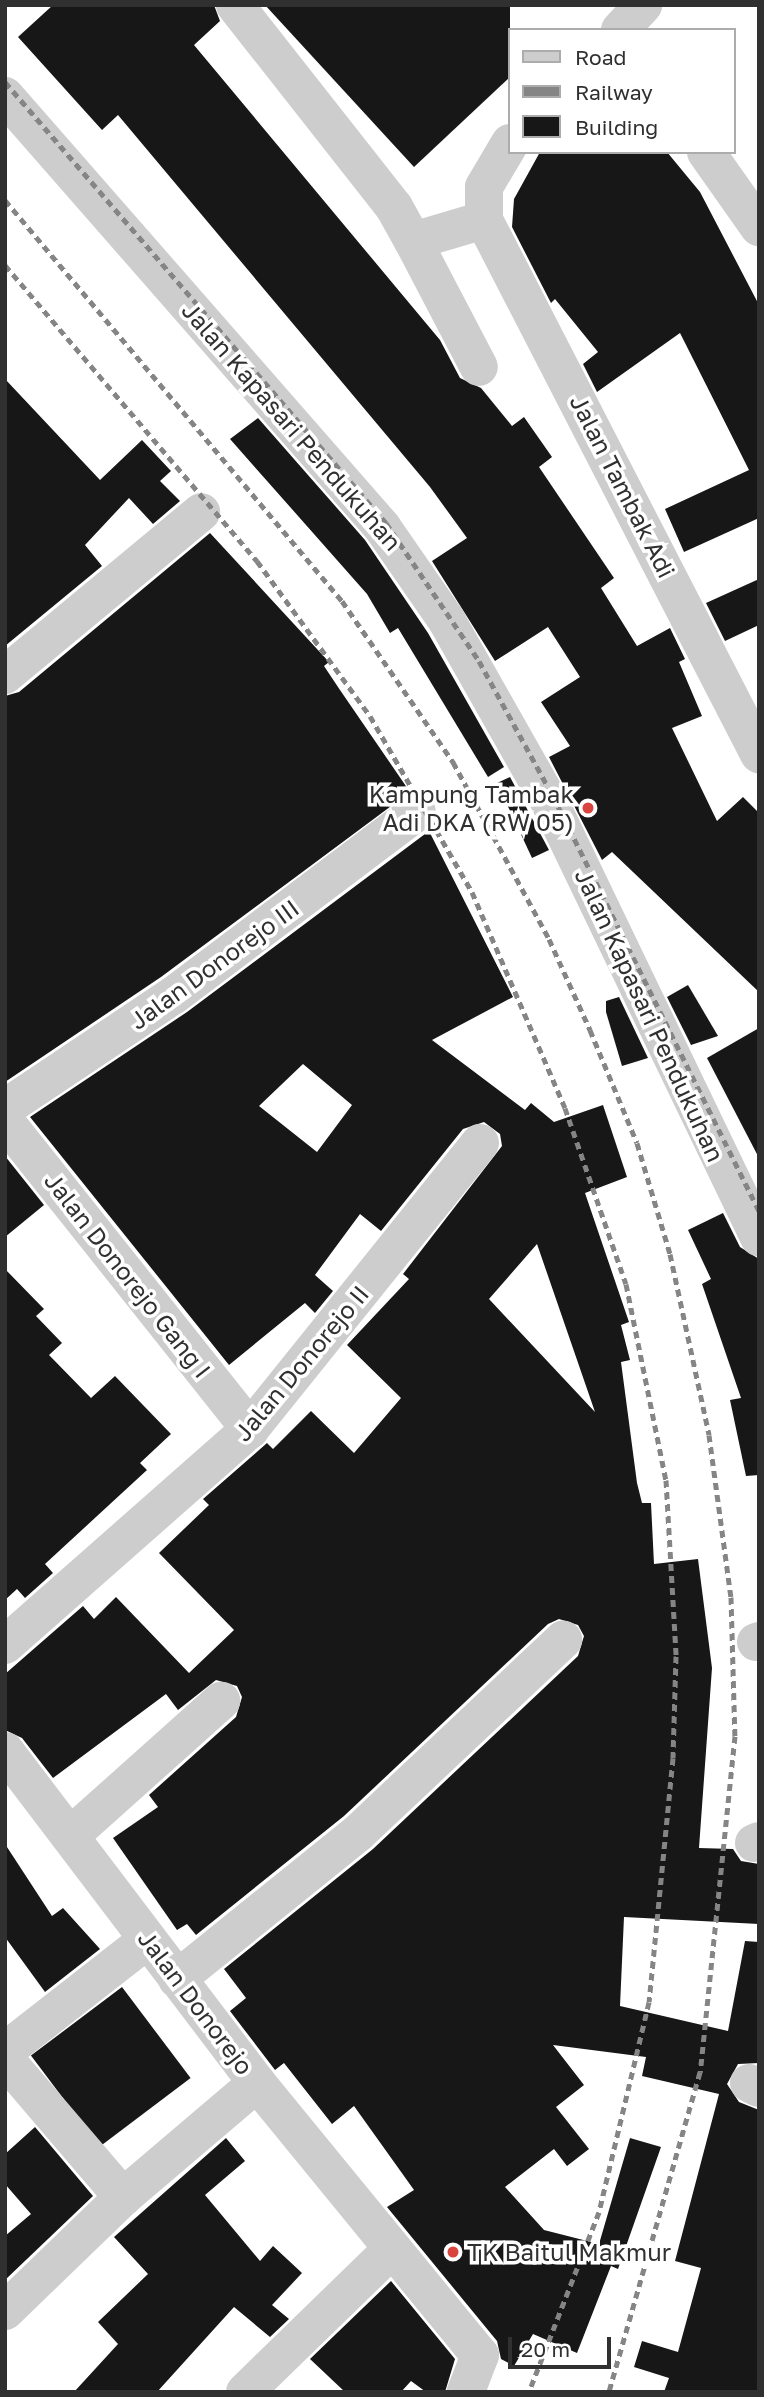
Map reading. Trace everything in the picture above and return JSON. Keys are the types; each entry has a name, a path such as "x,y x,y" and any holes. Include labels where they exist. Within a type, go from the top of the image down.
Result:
{"street":[{"path":"236,5 394,207 479,367"},
{"path":"622,28 643,5"},
{"name":"Jalan Kapasari Pendukuhan","path":"5,96 382,527 447,621 550,803 759,1237"},
{"path":"413,241 484,220 484,187 508,146"},
{"path":"707,154 759,227"},
{"name":"Jalan Tambak Adi","path":"484,220 759,754"},
{"path":"5,675 201,512"},
{"name":"Jalan Donorejo III","path":"5,1108 174,995 417,812"},
{"name":"Jalan Donorejo Gang I","path":"5,1121 250,1429"},
{"name":"Jalan Donorejo II","path":"5,1645 250,1429 480,1143"},
{"path":"177,1979 358,1833 563,1640"},
{"path":"70,1836 221,1701"},
{"name":"Jalan Donorejo","path":"5,1751 257,2083 480,2355 466,2392"},
{"path":"5,2051 147,1940"},
{"path":"5,2059 124,2197"},
{"path":"5,2311 124,2197 257,2083"},
{"path":"245,2392 392,2249"}],"building":[{"path":"53,5 214,5 220,21 194,45 440,340 460,378 481,388 512,426 524,417 552,457 539,467 614,578 601,588 637,646 670,628 685,659 679,662 702,716 672,728 717,821 743,797 759,813 759,992 612,852 602,860 549,757 570,746 541,702 580,677 548,627 495,661 432,561 467,538 430,487 118,115 102,130 18,37"},
{"path":"265,5 510,5 508,79 414,167"},
{"path":"539,154 669,154 700,192 759,305 759,518 684,552 665,509 749,470 680,333 597,392 583,364 598,352 555,299 551,303 512,227 514,199"},
{"path":"5,379 100,480 142,440 171,471 160,481 180,501 153,524 129,498 85,545 102,566 5,646"},
{"path":"258,418 365,540 428,633 504,767 488,777 398,628 390,633 367,594 230,439"},
{"path":"210,533 329,662 324,666 410,792 161,977 5,1082 5,696 19,692"},
{"path":"759,579 759,625 725,641 706,603"},
{"path":"510,777 549,850 532,858 497,783"},
{"path":"429,831 513,997 432,1040 525,1110 531,1103 554,1122 603,1105 627,1177 585,1193 629,1322 621,1325 630,1360 621,1362 637,1483 642,1503 651,1503 654,1564 698,1559 712,1668 699,1848 733,1849 741,1861 759,1864 759,1924 624,1917 620,2006 728,2031 745,1941 759,1942 759,2063 738,2064 727,2084 739,2102 759,2110 759,2392 664,2392 669,2378 634,2367 642,2341 678,2352 701,2268 675,2261 719,2094 642,2076 646,2057 553,2045 584,2085 556,2107 589,2149 567,2166 554,2149 505,2187 544,2230 599,2244 630,2138 661,2147 618,2269 611,2266 577,2353 533,2334 514,2366 501,2359 497,2341 387,2207 414,2190 354,2106 332,2124 284,2063 275,2070 230,2011 246,1998 224,1969 373,1849 578,1656 584,1636 578,1625 559,1619 548,1624 344,1816 196,1935 187,1924 177,1930 113,1838 158,1807 149,1795 236,1717 242,1697 237,1686 216,1680 178,1710 166,1694 53,1778 22,1738 5,1730 5,1674 83,1606 94,1619 116,1597 189,1673 234,1630 159,1553 209,1505 203,1499 267,1443 273,1449 311,1411 354,1453 401,1398 347,1345 409,1279 403,1274 502,1146 500,1134 484,1122 463,1129 381,1231 360,1214 315,1275 333,1291 315,1313 305,1303 229,1365 30,1117 187,1012","holes":["303,1064 352,1105 317,1152 259,1106","537,1244 595,1412 489,1299"]},
{"path":"688,985 718,1036 691,1045 667,997"},
{"path":"619,997 648,1058 622,1066 606,1012 606,1001"},
{"path":"759,1028 759,1158 707,1058"},
{"path":"5,1156 44,1205 5,1237"},
{"path":"723,1213 740,1247 759,1259 759,1475 746,1476 730,1400 741,1398 702,1284 711,1279 688,1230"},
{"path":"5,1269 44,1309 36,1316 62,1343 49,1355 91,1398 115,1376 171,1434 140,1463 147,1470 45,1564 53,1573 25,1598 17,1589 5,1600"},
{"path":"5,1844 52,1916 63,1908 100,1949 45,1992 5,1937"},
{"path":"122,1987 191,2078 100,2147 31,2056"},
{"path":"35,2127 93,2196 5,2280 5,2236 31,2214 5,2184 5,2154"},
{"path":"226,2138 245,2161 205,2195 260,2261 273,2246 302,2273 272,2305 289,2319 270,2337 234,2307 157,2392 74,2392 118,2344 98,2322 148,2274 114,2237"},
{"path":"391,2281 455,2359 445,2392 426,2392 411,2381 401,2392 345,2392 310,2359"}],"railway":[{"path":"5,82 386,523 479,661 553,796 759,1211"},
{"path":"5,200 342,601 453,762 549,939 590,1030 637,1143 670,1254 709,1435 731,1597 735,1736 700,2072 609,2392"},
{"path":"5,265 257,561 370,716 472,892 565,1108 626,1284 666,1480 676,1656 673,1758 649,2002 599,2212 529,2392"}],"place":[{"name":"Kampung Tambak Adi DKA (RW 05)","path":"588,808"},
{"name":"TK Baitul Makmur","path":"453,2252"}]}
